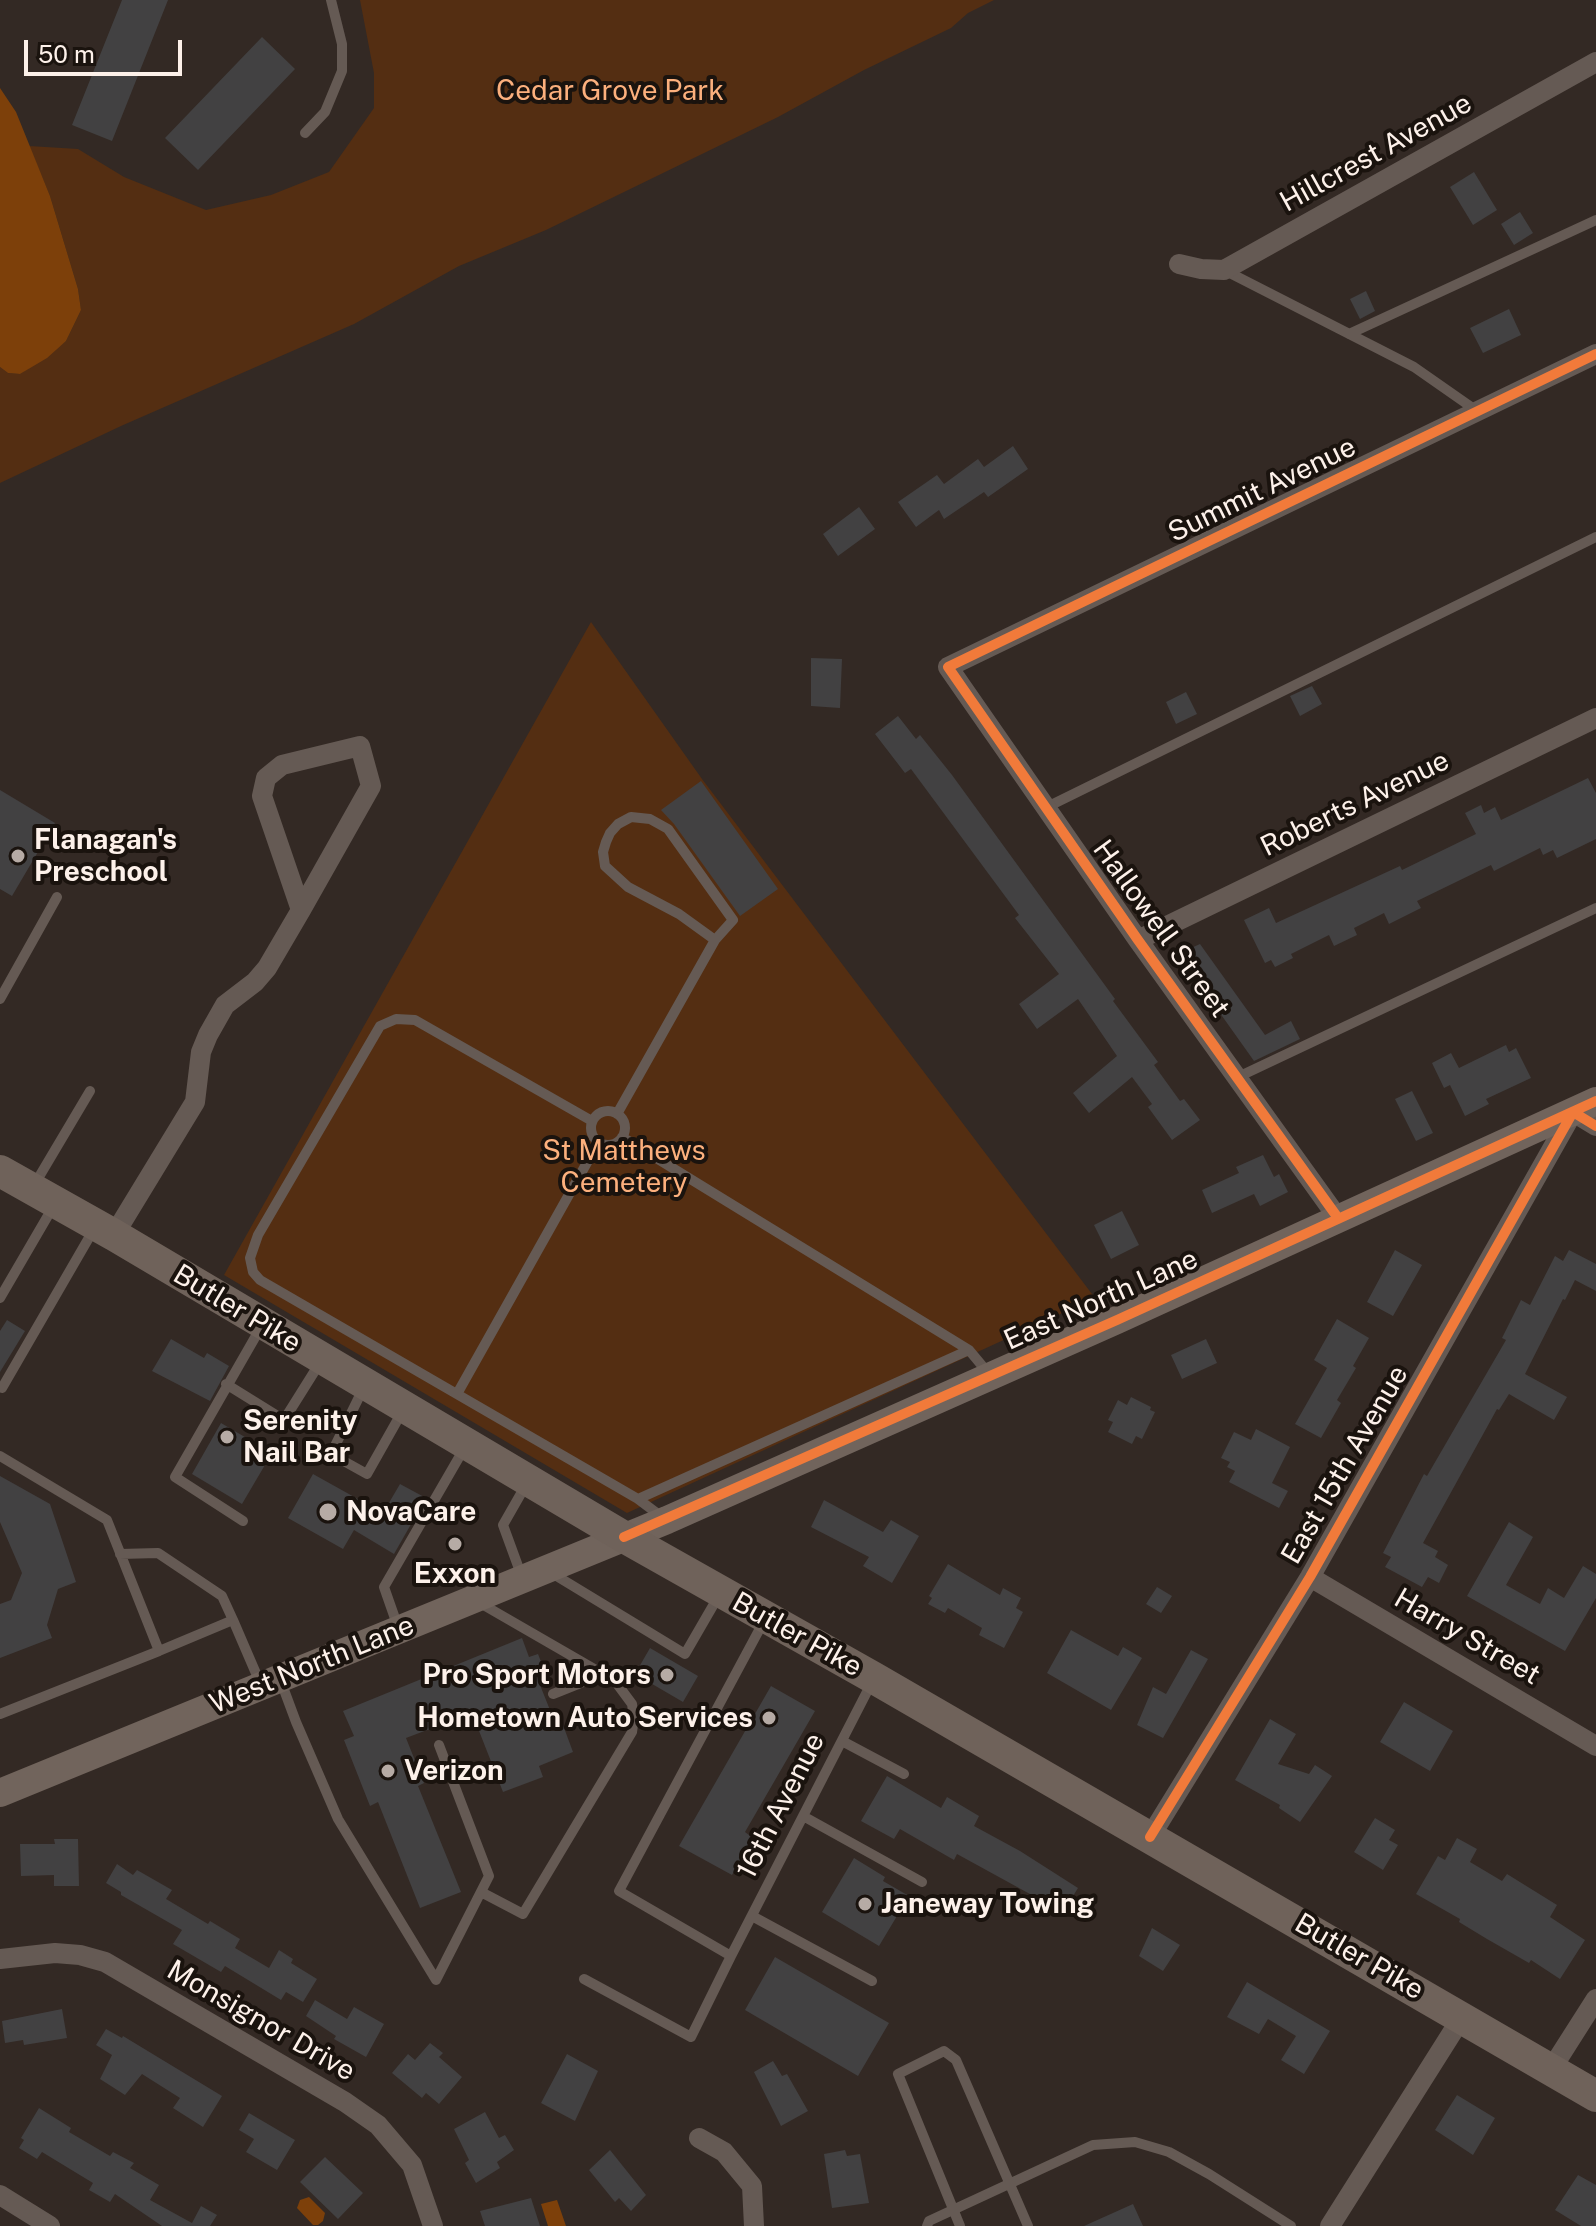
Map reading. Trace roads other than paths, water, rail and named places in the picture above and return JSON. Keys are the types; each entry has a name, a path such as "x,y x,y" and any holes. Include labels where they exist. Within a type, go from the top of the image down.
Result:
{"main road":[{"name":"Butler Pike","path":"0,1171 105,1230 528,1482 874,1678 1596,2096"}],"street":[{"name":"Hillcrest Avenue","path":"1224,270 1596,62"},
{"path":"1179,264 1224,270"},
{"name":"Summit Avenue","path":"948,667 1596,354"},
{"name":"Hallowell Street","path":"948,667 1138,940 1338,1218"},
{"name":"Roberts Avenue","path":"1138,940 1596,718"},
{"path":"105,1230 195,1102 201,1052 225,1005 255,982 267,968 301,910 371,786 360,746 282,765 266,778 262,796 301,910"},
{"name":"East North Lane","path":"624,1537 991,1376 1338,1218 1588,1113"},
{"name":"East 15th Avenue","path":"1150,1837 1588,1113"},
{"name":"West North Lane","path":"0,1793 624,1537"},
{"name":"Harry Street","path":"1310,1577 1596,1746"},
{"name":"Monsignor Drive","path":"0,1959 55,1953 80,1955 105,1962 345,2102 378,2125 412,2165 433,2226"},
{"path":"1552,2068 1596,1999"},
{"path":"1330,2226 1462,2017"},
{"path":"699,2138 724,2152 752,2186 754,2226"},
{"path":"0,2195 50,2226"}],"lane":[{"path":"305,133 325,112 342,71 342,44 331,0"},
{"path":"1349,334 1596,220"},
{"path":"1224,270 1414,367 1479,412"},
{"path":"1045,808 1596,537"},
{"path":"617,1114 715,940 733,920 668,829 650,819 631,817 618,824 606,842 603,852 605,866 628,887 679,914 715,940"},
{"path":"0,999 57,897"},
{"path":"1238,1077 1596,908"},
{"path":"592,1121 415,1020 396,1019 380,1026 258,1235 250,1258 253,1272 260,1280 638,1499 667,1520"},
{"path":"0,1298 90,1091"},
{"path":"602,1112 617,1114 624,1124 622,1137 611,1145 598,1143 591,1131 592,1121 602,1112"},
{"path":"622,1137 969,1350 991,1376"},
{"path":"457,1394 598,1143"},
{"path":"0,1387 105,1230"},
{"path":"243,1521 175,1477 262,1324"},
{"path":"638,1499 969,1350"},
{"path":"226,1384 284,1420 321,1360"},
{"path":"365,1385 331,1454 367,1474 404,1408"},
{"path":"399,1630 384,1587 466,1445"},
{"path":"0,1456 107,1520 159,1651"},
{"path":"528,1482 503,1525 535,1574 685,1654 721,1592"},
{"path":"120,1554 158,1553 222,1596 271,1682 338,1819 436,1980 489,1876 439,1745"},
{"path":"474,1600 615,1681 632,1704 634,1718 626,1745 523,1914 481,1892"},
{"path":"731,1956 619,1891 767,1617"},
{"path":"0,1714 233,1620"},
{"path":"553,1694 603,1674"},
{"name":"16th Avenue","path":"584,1979 691,2037 874,1678"},
{"path":"842,1741 904,1774"},
{"path":"803,1816 922,1882"},
{"path":"752,1916 872,1981"},
{"path":"960,2226 898,2074 944,2051 956,2060 1028,2226"},
{"path":"927,2226 929,2221 953,2209 1093,2145 1135,2142 1169,2152 1291,2226"}],"place":[{"name":"Flanagan's Preschool","path":"18,856"},
{"name":"Serenity Nail Bar","path":"227,1437"},
{"name":"NovaCare","path":"328,1512"},
{"name":"Exxon","path":"455,1544"},
{"name":"Pro Sport Motors","path":"667,1675"},
{"name":"Hometown Auto Services","path":"769,1718"},
{"name":"Verizon","path":"388,1771"},
{"name":"Janeway Towing","path":"865,1904"}],"park label":[{"name":"Cedar Grove Park","path":"610,91"},
{"name":"St Matthews Cemetery","path":"624,1167"}]}
